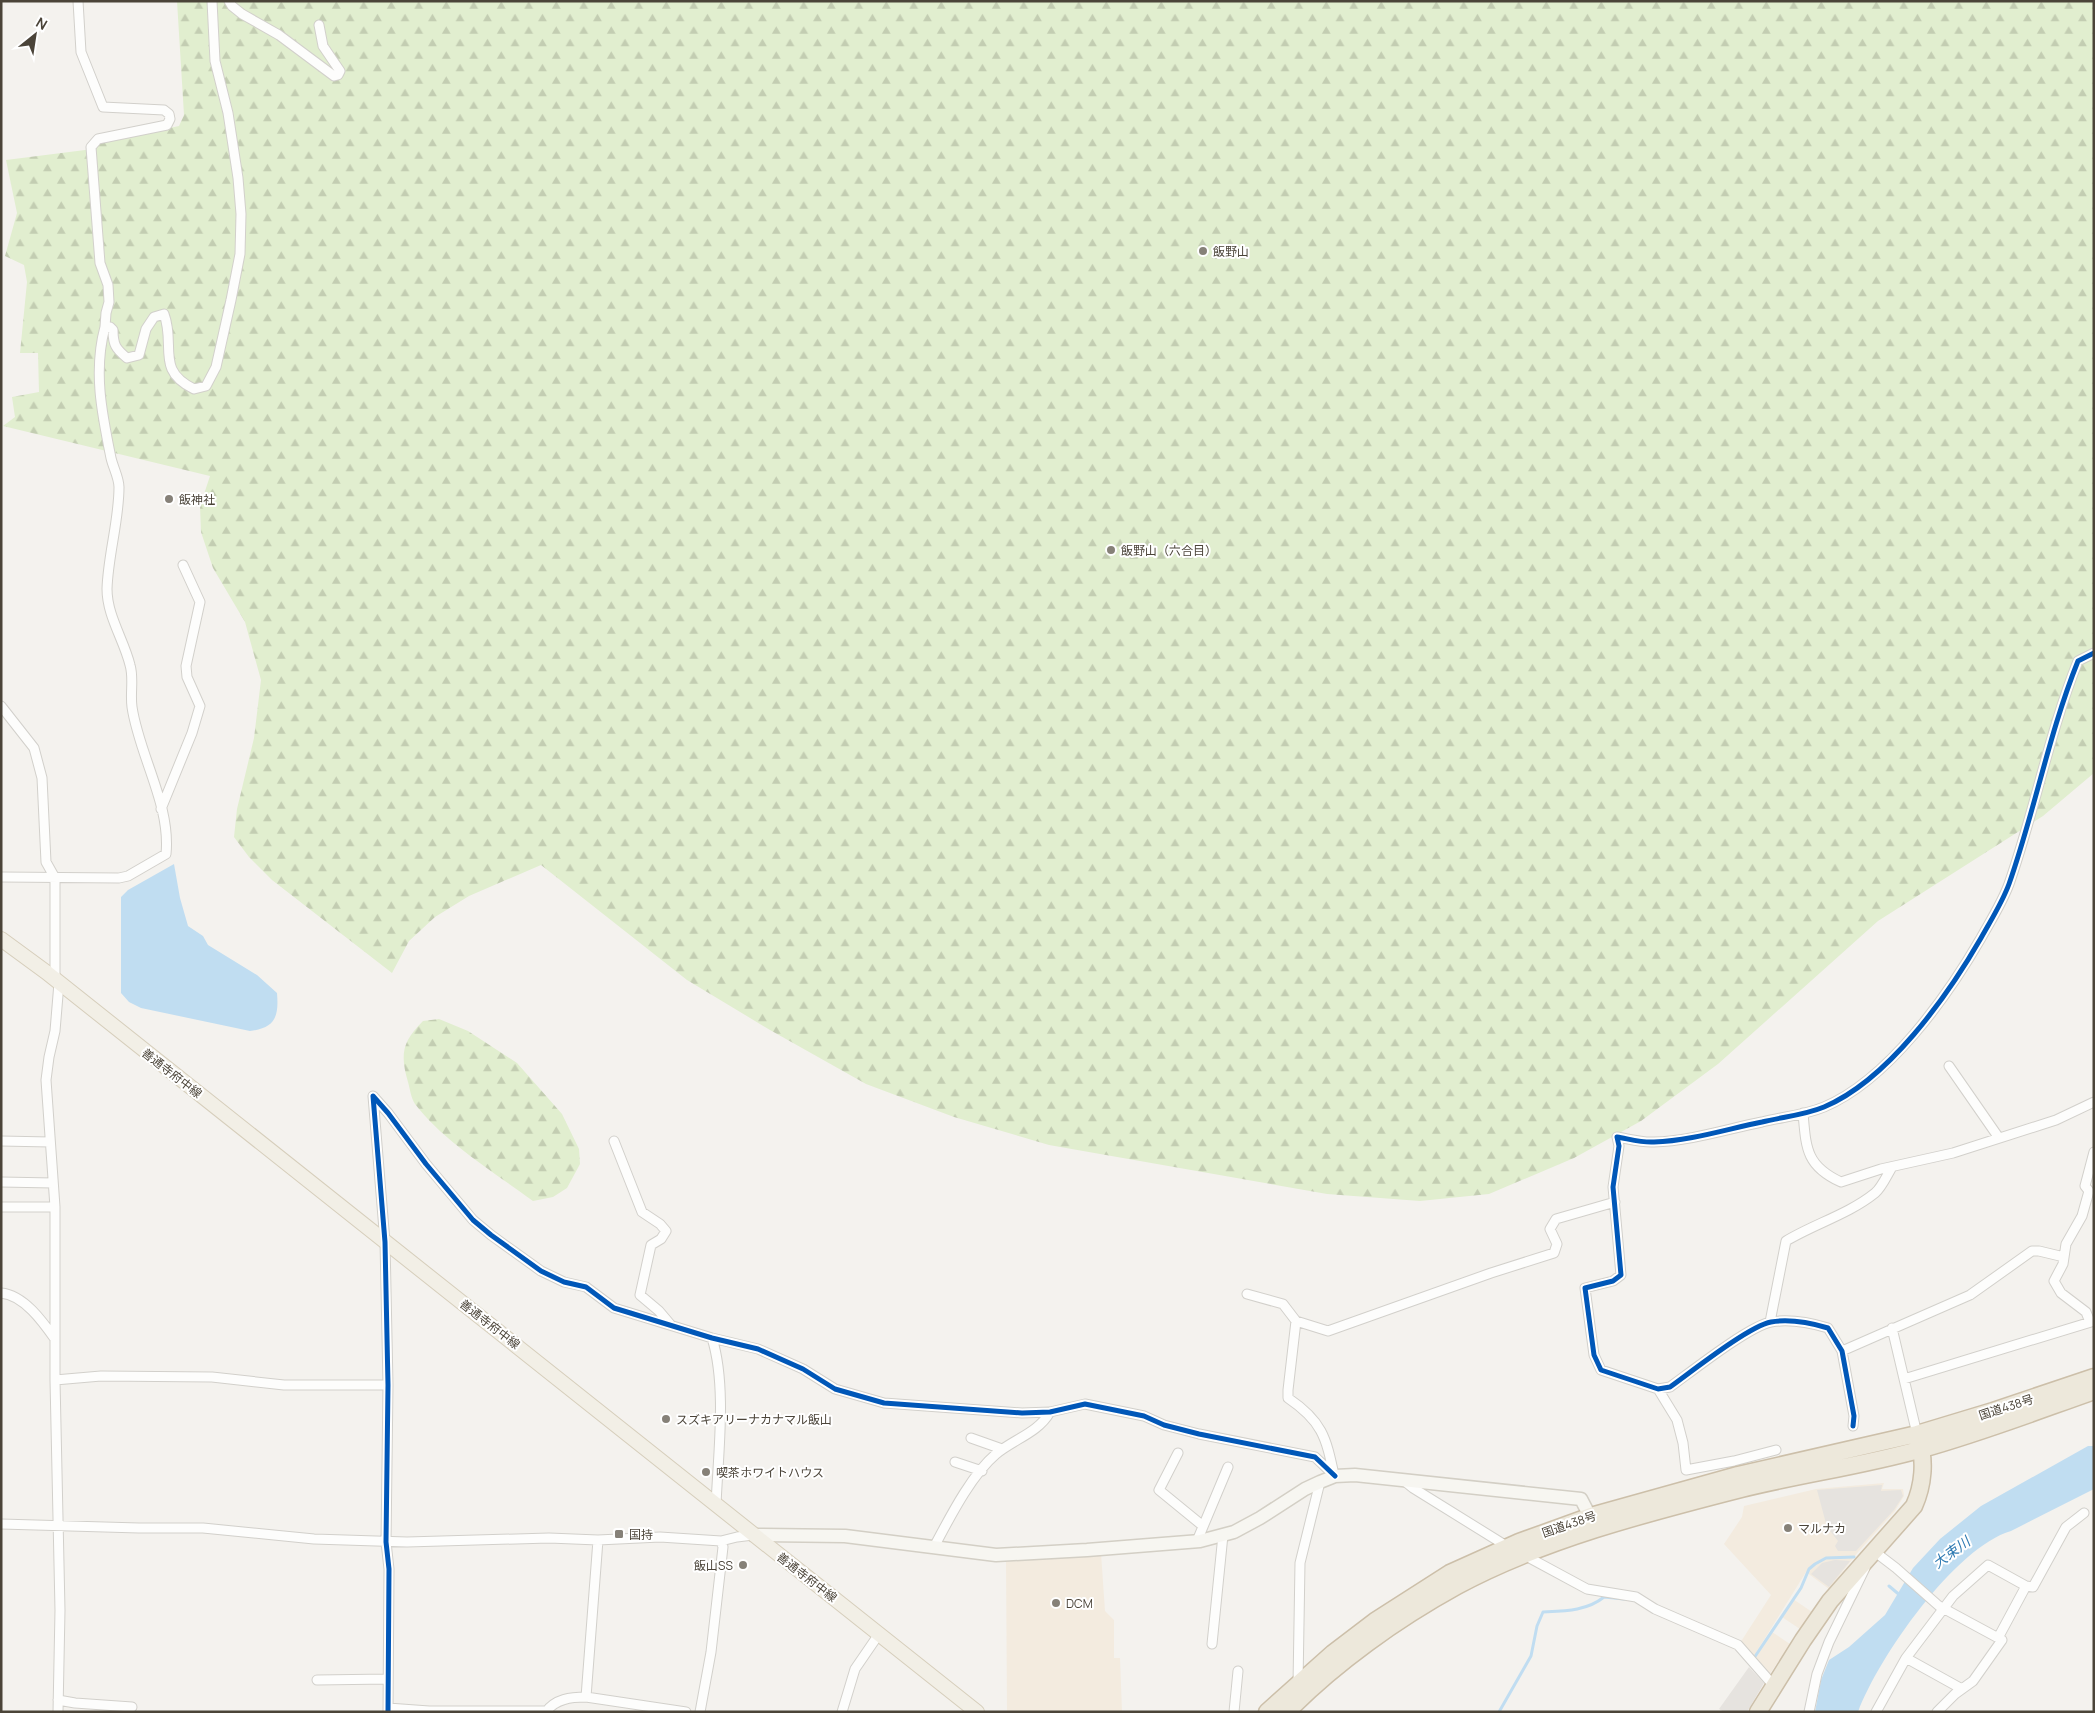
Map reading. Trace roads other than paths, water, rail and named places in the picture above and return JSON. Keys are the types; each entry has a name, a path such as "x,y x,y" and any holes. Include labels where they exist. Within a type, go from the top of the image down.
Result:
{"highway":[{"name":"国道438号","path":"1919,1442 1993,1411 2094,1377"},
{"name":"国道438号","path":"1268,1712 1298,1684 1374,1621 1450,1573 1508,1547 1594,1523 1738,1475 1919,1442 2094,1391"},
{"path":"1758,1712 1816,1621 1847,1581 1914,1506 1919,1495 1922,1472 1919,1442"},
{"name":"国道438号","path":"1294,1708 1340,1663 1383,1632 1457,1586 1594,1523"}],"main road":[{"name":"善通寺府中線","path":"1,939 57,981 553,1373 753,1535 977,1712"}],"street":[{"path":"1,877 119,878 128,876 166,854 168,838 132,707 131,668 118,635 107,590 119,486 112,461 98,378 99,352 106,327 106,313 109,302 108,285 100,263 91,147 98,139 167,125 170,119 164,110 103,107 82,52 78,1"},
{"path":"106,327 110,327 113,330 113,345 127,358 139,355 146,329 154,317 164,314 168,326 168,359 173,373 180,383 194,389 206,386 216,367 240,254 241,214 238,178 228,113 215,61 212,1"},
{"path":"229,1 242,14 279,35 334,76 340,71 323,46 319,25"},
{"path":"161,809 192,733 200,706 187,677 186,666 200,602 183,565"},
{"path":"1853,1426 1854,1416 1842,1351 1828,1328 1815,1324 1770,1322 1747,1334 1670,1387 1658,1389 1601,1370 1594,1355 1584,1288 1613,1281 1621,1274 1613,1187 1619,1146 1617,1137 1653,1142 1668,1141 1803,1113 1824,1107 1856,1089 1884,1066 1913,1035 1963,970 2000,906 2030,819 2063,699 2078,661 2094,653"},
{"path":"1,706 34,748 44,793 46,862 55,878 57,981 55,1031 48,1057 46,1080 55,1207 55,1380 59,1525 58,1712"},
{"path":"1949,1066 2000,1138"},
{"path":"686,1712 586,1697 572,1697 552,1704 546,1711 388,1710 389,1568 386,1542 388,1385 385,1242 373,1096 467,1213 491,1235 541,1271 564,1282 586,1288 614,1308 712,1338 758,1349 803,1369 835,1389 884,1402 1022,1413 1050,1412 1085,1404 1144,1416 1164,1425 1199,1434 1315,1458 1335,1476"},
{"path":"1803,1113 1808,1151 1814,1163 1825,1175 1841,1182 1892,1167 1952,1153 2000,1138 2056,1120 2094,1102"},
{"path":"1,1141 50,1142"},
{"path":"614,1141 642,1212 660,1224 666,1231 661,1239 652,1245 640,1295 659,1311 670,1324"},
{"path":"1904,1379 2092,1321 2086,1312 2062,1293 2054,1281 2063,1264 2066,1244 2082,1216 2089,1191 2085,1186 2094,1152"},
{"path":"1770,1322 1777,1278 1786,1241 1807,1228 1853,1207 1876,1192 1892,1167"},
{"path":"1,1182 53,1183"},
{"path":"1247,1294 1282,1304 1296,1321 1328,1331 1491,1273 1554,1253 1557,1244 1550,1229 1556,1219 1615,1202"},
{"path":"1,1207 55,1207"},
{"path":"1842,1351 1970,1294 2032,1251 2039,1250 2064,1257"},
{"path":"1,1293 9,1294 30,1310 40,1319 55,1339"},
{"path":"1296,1321 1288,1398 1306,1411 1321,1429 1328,1445 1335,1476"},
{"path":"1892,1328 1919,1442"},
{"path":"712,1338 717,1353 720,1421 716,1505"},
{"path":"55,1380 101,1376 212,1377 284,1385 388,1385"},
{"path":"1658,1389 1677,1420 1683,1443 1686,1470 1738,1475 1776,1450"},
{"path":"934,1547 958,1504 995,1454 1044,1423 1050,1412"},
{"path":"971,1438 1002,1449"},
{"path":"1178,1453 1159,1490 1203,1526"},
{"path":"955,1462 982,1471"},
{"path":"1197,1541 1228,1467"},
{"path":"1,1524 203,1528 314,1539 386,1542 549,1538 598,1540 660,1537 721,1541 753,1535 845,1536 996,1555 1013,1555 1197,1541 1223,1535 1260,1518 1305,1489 1320,1482 1335,1476 1356,1475 1581,1499 1594,1523"},
{"path":"1402,1480 1508,1547"},
{"path":"1294,1708 1298,1684 1300,1563 1320,1482"},
{"path":"1877,1711 1906,1658 1941,1607 1988,1565 2026,1586 2033,1587 2066,1527 2084,1513"},
{"path":"1212,1644 1223,1535"},
{"path":"586,1697 598,1540"},
{"path":"700,1712 711,1652 721,1541"},
{"path":"1809,1712 1817,1674 1829,1642 1873,1551 1941,1607 2002,1640 1973,1681 1939,1708 1937,1712"},
{"path":"1524,1555 1587,1589 1636,1597 1655,1609 1738,1645 1774,1686"},
{"path":"1998,1638 2026,1586"},
{"path":"842,1712 855,1669 879,1634"},
{"path":"1906,1658 1962,1689"},
{"path":"1234,1712 1238,1671"},
{"path":"317,1680 388,1679"},
{"path":"58,1700 132,1707"}],"water":[{"path":"174,864 180,898 188,926 203,936 208,945 257,975 277,993 276,1015 274,1020 265,1027 250,1031 141,1008 129,1002 121,993 121,897 128,890"},
{"name":"大束川","path":"2088,1446 2094,1446 2094,1489 1989,1541 1966,1558 1943,1581 1900,1635 1882,1663 1858,1712 1815,1712 1821,1680 1829,1660 1849,1647 1885,1615 1913,1568 1940,1539 1981,1506"}],"waterway":[{"path":"1754,1658 1801,1588 1809,1569 1826,1558 1854,1557"},
{"path":"1889,1586 1902,1597"},
{"path":"1499,1712 1531,1656 1537,1626 1543,1612 1583,1608 1604,1597 1624,1599"}],"place":[{"name":"飯野山","path":"1203,251"},
{"name":"飯神社","path":"169,499"},
{"name":"飯野山（六合目）","path":"1111,550"},
{"name":"スズキアリーナカナマル飯山","path":"666,1419"},
{"name":"喫茶ホワイトハウス","path":"706,1472"},
{"name":"マルナカ","path":"1788,1528"},
{"name":"国持","path":"619,1534"},
{"name":"飯山SS","path":"743,1565"},
{"name":"DCM","path":"1056,1603"}]}
